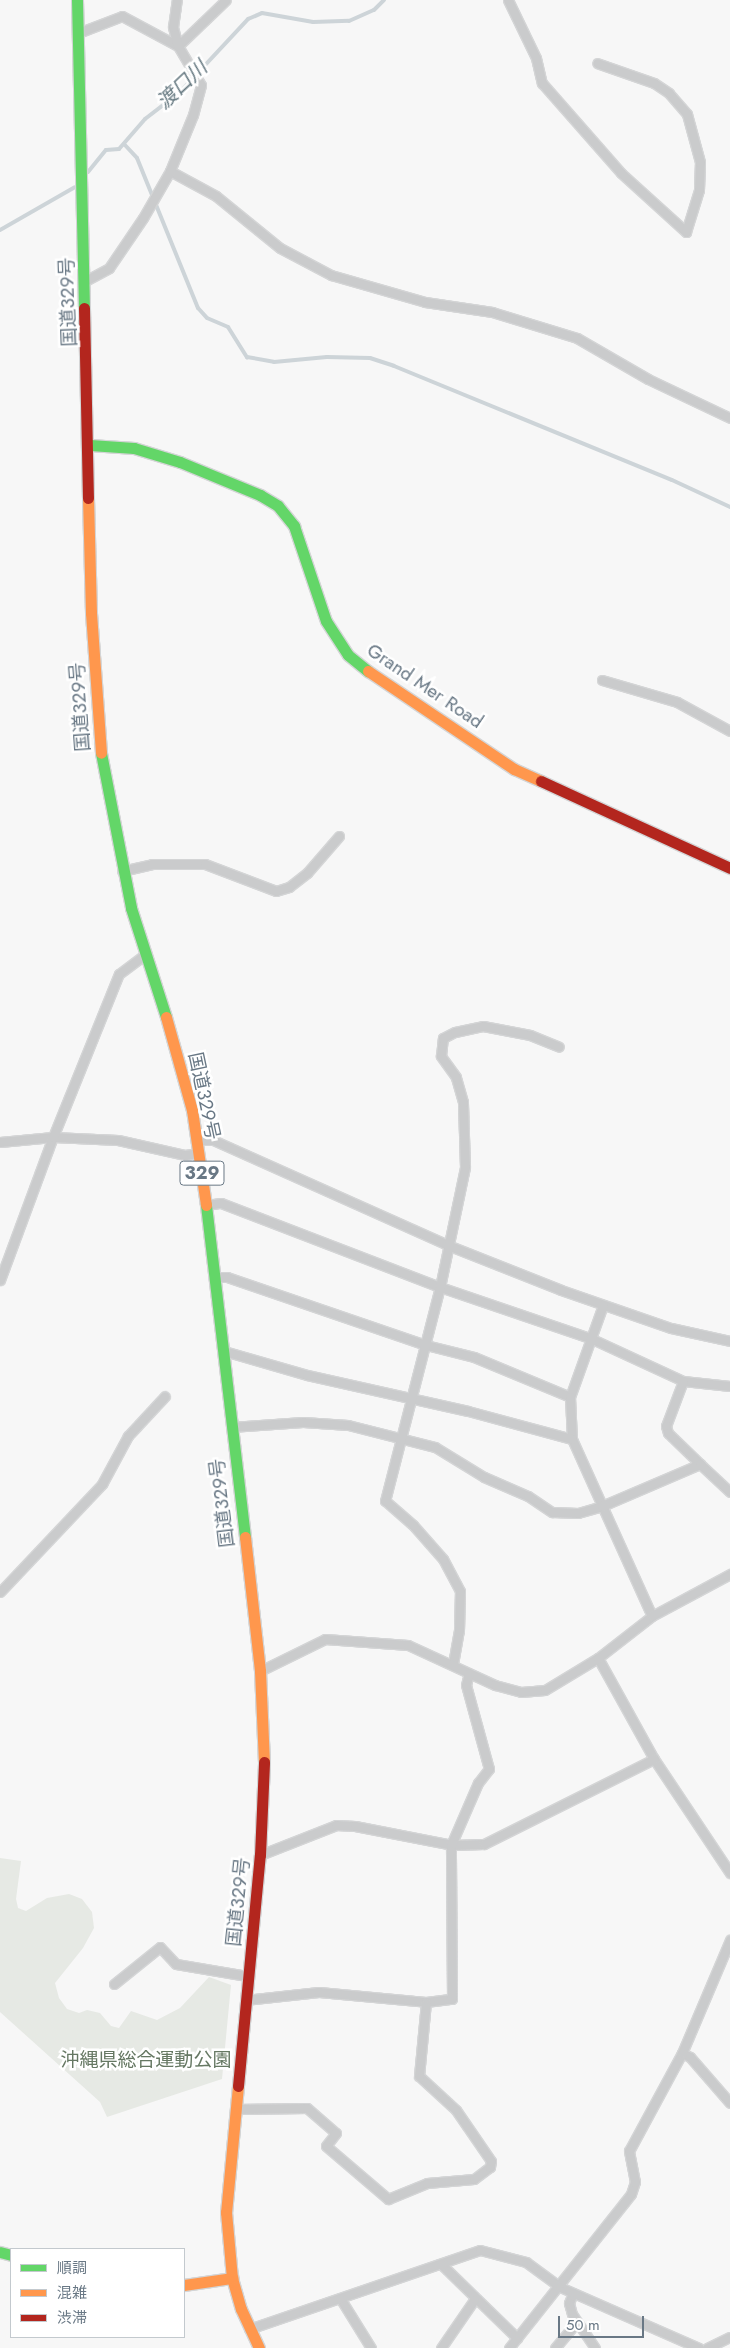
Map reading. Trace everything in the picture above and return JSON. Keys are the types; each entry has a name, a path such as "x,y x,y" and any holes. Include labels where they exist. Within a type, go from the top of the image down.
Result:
{"main road":[{"name":"国道329号","path":"77,0 90,445 91,613 96,711 104,775 122,871 184,1074 197,1140 224,1351 231,1427 260,1671 265,1779 260,1855 226,2212 232,2278 249,2329 259,2348"},
{"name":"Grand Mer Road","path":"90,445 134,448 180,462 260,495 278,506 294,526 326,621 336,641 355,661 514,768 730,868"},
{"path":"185,2285 232,2278"}],"street":[{"path":"85,281 109,268 170,171 193,115 201,85 178,46 173,27 177,0"},
{"path":"178,46 226,0"},
{"path":"508,0 536,58 542,83 621,173 686,232 699,190 700,162 687,114 669,93 654,82 597,63"},
{"path":"78,33 122,16 178,46"},
{"path":"170,171 216,196 280,248 331,275 424,302 492,312 577,338 648,379 730,418"},
{"path":"602,680 677,702 730,731"},
{"path":"122,871 152,864 205,864 276,891 290,887 307,874 339,836"},
{"path":"0,1280 53,1137 118,974 146,954"},
{"path":"453,1664 459,1631 460,1591 443,1559 413,1525 385,1501 403,1439 411,1399 450,1246 465,1167 463,1102 456,1077 442,1056 443,1038 454,1032 483,1026 530,1035 559,1047"},
{"path":"0,1142 53,1137 118,1140 185,1155 199,1153"},
{"path":"197,1140 213,1140 450,1246 603,1305 671,1328 730,1341"},
{"path":"206,1205 221,1203 440,1286 590,1338 684,1381 730,1386"},
{"path":"214,1277 227,1277 426,1345 474,1358 570,1398"},
{"path":"603,1305 570,1398 572,1439 652,1616"},
{"path":"224,1351 307,1375 572,1439"},
{"path":"684,1381 666,1426 668,1433 730,1492"},
{"path":"0,1592 102,1484 128,1436 165,1396"},
{"path":"231,1427 250,1423 312,1422 348,1425 403,1439 435,1448 552,1512 578,1513 602,1506 700,1464"},
{"path":"260,1671 325,1639 408,1645 453,1664 469,1673 521,1692 545,1690 598,1658 652,1616 730,1574"},
{"path":"598,1658 654,1759 730,1873"},
{"path":"245,2000 319,1992 426,2002 452,1999 451,1845 478,1783 489,1769 466,1685 469,1673"},
{"path":"260,1855 336,1825 355,1826 451,1845 484,1844 654,1759"},
{"path":"508,2348 560,2287 631,2194 635,2182 630,2151 682,2052 730,1940"},
{"path":"114,1984 160,1947 176,1964 247,1976"},
{"path":"236,2109 307,2108 336,2133 326,2146 388,2199 427,2183 474,2178 490,2167 491,2161 456,2110 419,2076 426,2002"},
{"path":"682,2052 690,2056 730,2102"},
{"path":"249,2329 442,2265 480,2250 502,2254 526,2262 560,2287 699,2348"},
{"path":"442,2265 474,2300 497,2316 517,2338"},
{"path":"573,2293 569,2303 576,2323 595,2348"},
{"path":"340,2298 371,2348"},
{"path":"441,2348 474,2300"},
{"path":"556,2348 576,2323"},
{"path":"707,2348 730,2337"}],"green space":[{"name":"沖縄県総合運動公園","path":"0,1858 21,1861 16,1899 18,1908 26,1911 47,1898 69,1894 82,1899 92,1912 94,1928 83,1948 55,1983 59,1998 67,2009 79,2013 87,2010 100,2013 111,2026 119,2028 131,2011 157,2020 180,2008 209,1977 231,1985 222,2079 107,2117 100,2102 0,2012"}],"waterway":[{"name":"渡口川","path":"88,172 106,150 119,149 145,119 180,92 248,19 262,13 313,22 349,21 374,10 384,0"},
{"path":"124,144 137,158 198,308 207,318 228,327 247,357 274,362 327,357 370,358 394,366 672,480 730,507"},
{"name":"渡口川","path":"0,230 75,187"}],"traffic: fast":[{"path":"77,0 84,308"},
{"path":"90,445 134,448 180,462 260,495 278,506 294,526 326,621 348,655 368,671"},
{"path":"101,753 131,908 166,1017"},
{"path":"206,1205 245,1537"},
{"path":"0,2252 10,2255"}],"traffic: slow":[{"path":"88,498 91,613 101,753"},
{"path":"368,671 514,769 541,781"},
{"path":"166,1017 192,1110 206,1205"},
{"path":"245,1537 260,1671 264,1762"},
{"path":"238,2086 226,2212 232,2278 241,2309 259,2348"},
{"path":"185,2285 232,2278"}],"traffic: jam":[{"path":"84,308 88,498"},
{"path":"541,781 730,868"},
{"path":"238,2086 260,1855 264,1762"}]}
